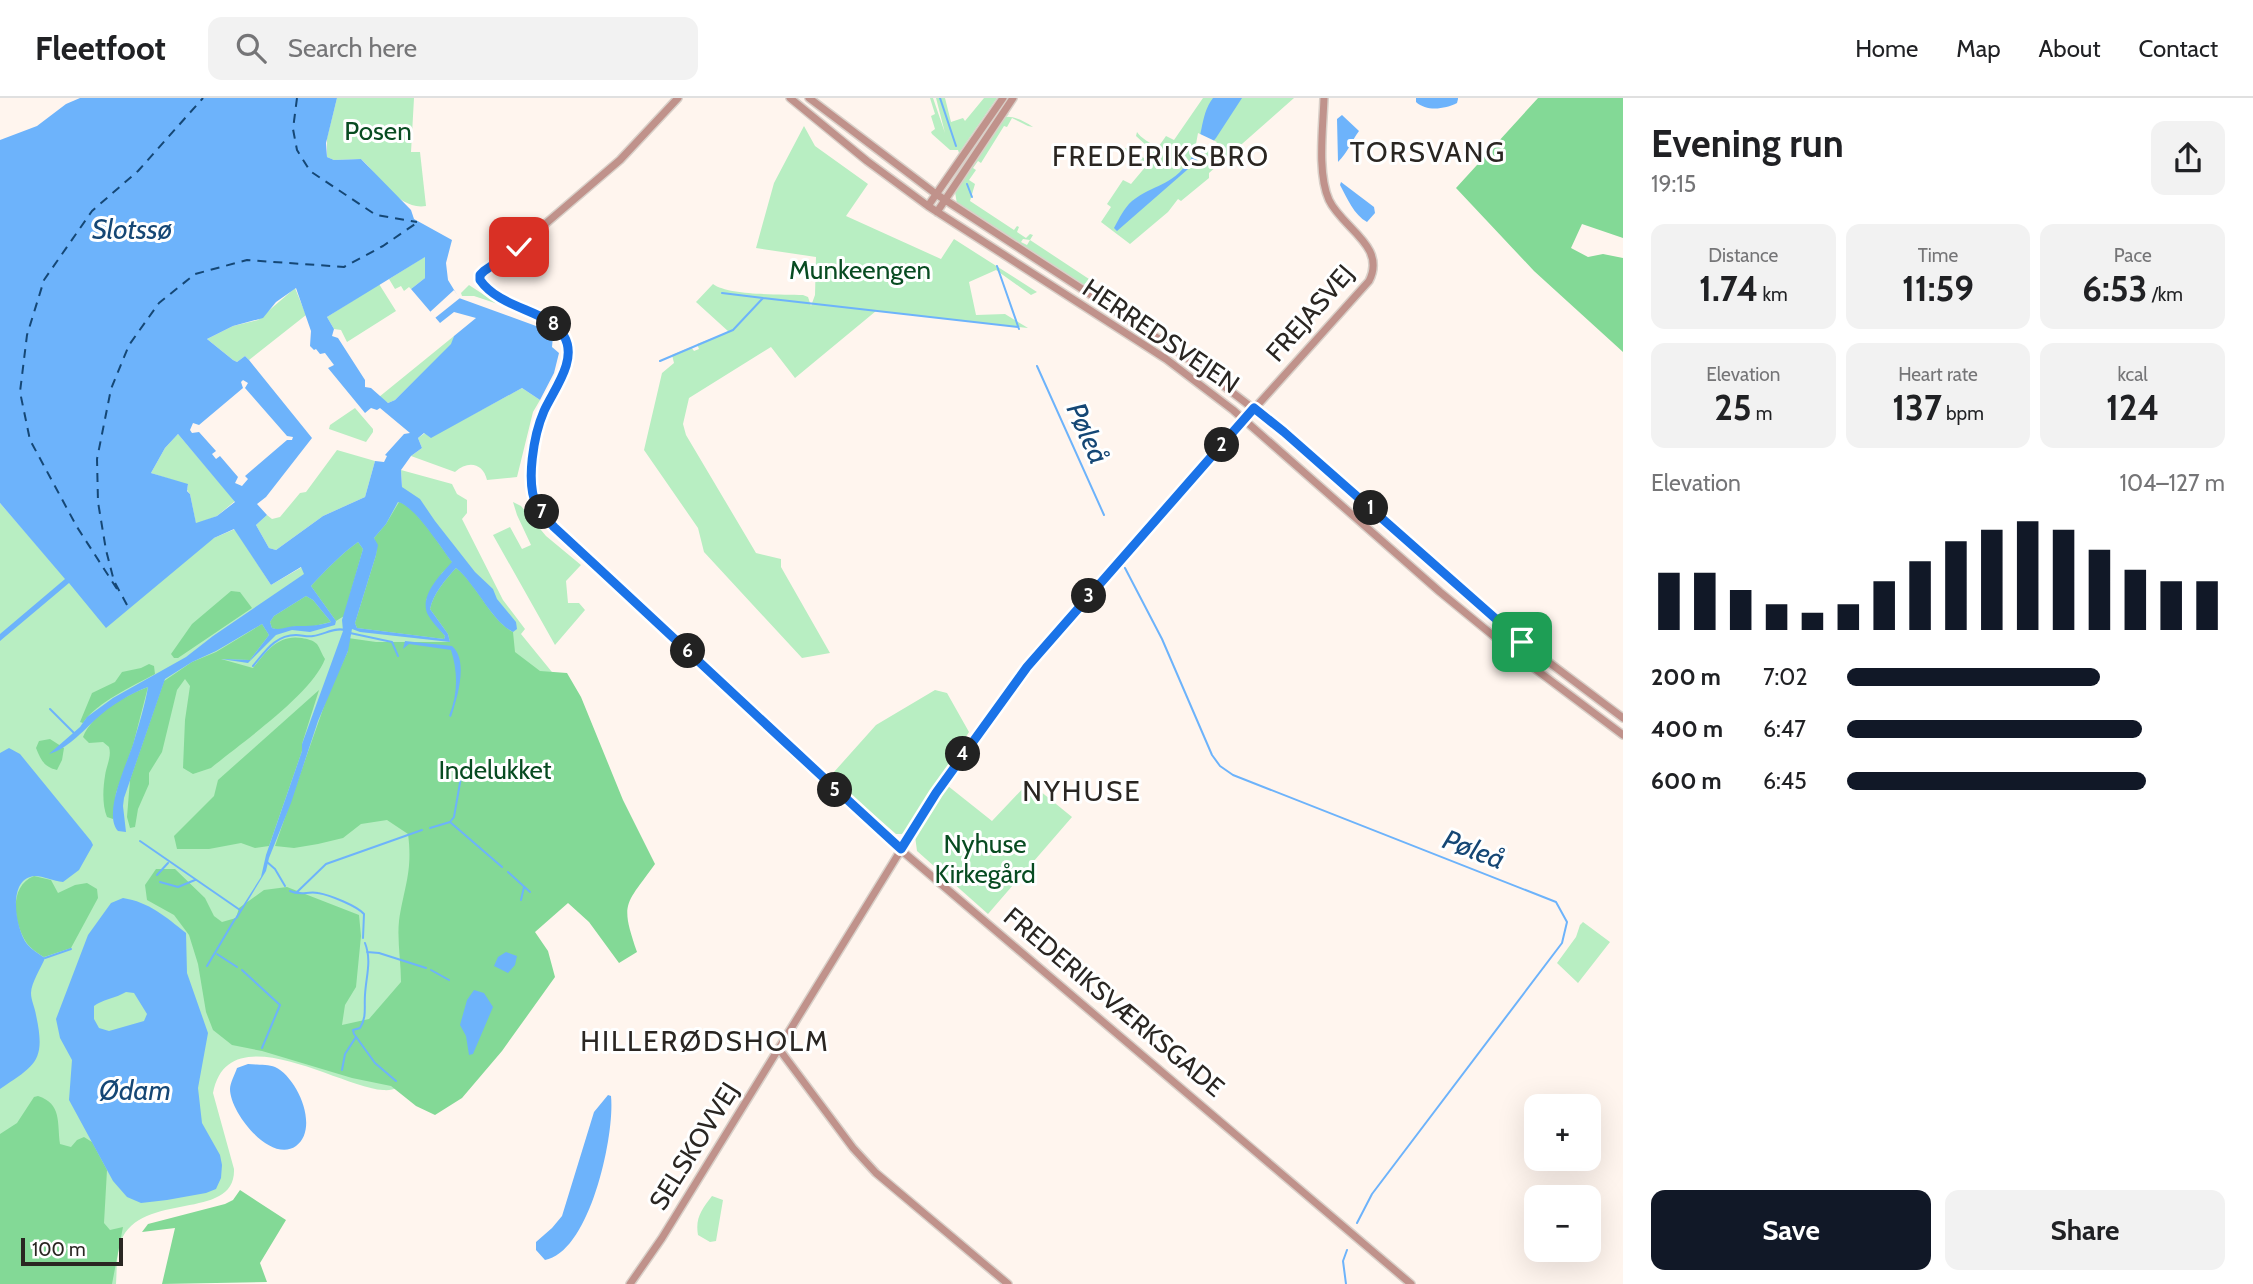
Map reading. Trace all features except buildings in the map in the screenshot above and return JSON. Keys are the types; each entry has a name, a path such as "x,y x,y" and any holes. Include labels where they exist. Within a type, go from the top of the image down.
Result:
{"street":[{"name":"FREDERIKSVÆRKSGADE","path":"678,98 620,160 509,255 480,275 480,280 494,295 553,323 565,337 569,348 567,364 540,421 534,444 536,504 544,516 792,751 901,849 1411,1284"},
{"name":"HERREDSVEJEN","path":"790,98 867,161 928,206 1166,359 1245,420 1440,592 1529,665 1623,735"},
{"name":"HERREDSVEJEN","path":"810,98 936,194 1182,354 1254,408 1522,642 1623,718"},
{"path":"928,206 1003,98"},
{"path":"937,212 1013,98"},
{"name":"FREJASVEJ","path":"901,849 936,793 1027,667 1175,496 1371,277 1374,265 1371,252 1335,211 1326,191 1323,171 1324,98"},
{"name":"SELSKOVVEJ","path":"630,1284 662,1238 901,849"},
{"path":"779,1049 853,1148 876,1172 1008,1284"}],"green space":[{"name":"Posen","path":"337,98 414,98 411,152 420,152 426,206 416,206 398,198 361,159 334,160 327,157 327,138"},
{"path":"930,98 933,98 945,133 936,98 945,98 951,122 963,118 965,121 984,98 997,98 959,153 958,150 950,150 932,134 935,129 931,116 935,114"},
{"path":"1203,98 1294,98 1209,173 1209,178 1181,201 1178,199 1168,212 1130,244 1101,222 1111,207 1107,204 1123,180 1131,184 1147,165 1124,149 1144,158 1148,147 1136,136 1137,132 1159,146 1166,136 1174,140"},
{"path":"1538,98 1623,98 1623,238 1582,224 1571,248 1588,257 1603,254 1623,258 1623,352 1534,271 1456,188"},
{"path":"1010,114 1005,117 1012,117 1019,119 1033,127 1012,118 1007,127 1004,126 981,163 978,161 973,168 976,170 969,180 975,184 970,201 1014,230 1019,227 1017,232 1026,238 1030,234 1033,235 1030,240 1089,279 1083,286 957,204 955,192 1004,116","holes":["1023,239 1030,240 1027,245 1021,242"]},
{"name":"Munkeengen","path":"804,126 815,146 868,184 846,216 941,259 954,239 1037,292 1031,295 996,270 969,282 976,315 1005,314 1028,328 876,311 795,378 771,347 689,398 683,424 686,435 756,553 781,559 781,567 830,653 802,658 704,552 698,528 644,450 662,373 674,363 672,355 691,347 694,351 699,349 697,344 729,332 696,302 713,284 731,291 803,295 808,297 811,306 815,295 816,257 756,248 774,183"},
{"path":"426,256 425,278 411,289 409,287 404,291 401,286 395,289 389,279"},
{"path":"379,284 396,311 347,342 341,330 334,329 327,317"},
{"path":"469,285 498,304 474,296 462,296 461,293"},
{"path":"295,288 306,315 249,360 245,356 237,362 233,360 207,339 233,326 258,320"},
{"path":"454,336 452,344 395,400 388,403 379,397"},
{"path":"522,388 540,400 533,412 517,477 487,480 482,470 474,465 465,466 455,472 411,456 422,448 418,438 425,433 431,437"},
{"path":"355,408 373,429 366,442 329,429 330,425"},
{"path":"178,434 235,501 217,516 196,524 188,485 151,473 165,448"},
{"path":"337,450 375,461 365,497 323,516 276,550 269,548 256,525 267,515 272,519 280,517 300,493 306,492"},
{"path":"401,470 452,484 457,494 467,500 467,513 462,519 503,600 525,629 521,634 556,677 545,913 409,1083 383,1090 287,1061 262,1057 240,1059 223,1070 213,1093 234,1169 231,1185 220,1195 204,1202 147,1216 132,1225 119,1246 116,1284 0,1284 0,503 66,579 214,538 235,529 271,585 302,567 402,487"},
{"path":"399,502 413,511 453,563 442,573 426,600 430,617 445,636 444,639 357,628 355,623 376,555 374,538"},
{"path":"513,502 521,506 546,536 581,565 566,581 568,603 579,603 585,610 555,645 493,535 510,527 522,549 531,545"},
{"path":"358,542 363,549 344,616 336,621 311,586"},
{"name":"Indelukket","path":"456,568 471,583 497,619 513,632 515,652 540,671 567,673 581,697 623,800 655,864 628,905 628,923 637,952 619,963 589,922 568,903 535,932 548,951 555,977 502,1051 462,1098 435,1115 416,1106 391,1086 232,1045 213,1030 206,1012 198,964 189,935 174,915 147,900 145,885 156,869 175,869 205,898 214,916 222,922 236,918 239,908 264,890 287,887 359,915 361,936 356,987 345,1005 342,1025 369,1019 401,982 399,928 409,869 408,834 387,820 361,824 343,838 318,844 294,848 275,846 329,692 348,651 348,638 376,642 450,642 448,634 430,609 437,592"},
{"path":"231,591 240,592 252,608 178,658 174,658 171,654 192,624"},
{"path":"306,596 313,600 331,622 306,628 272,628 270,622 274,616"},
{"path":"262,624 269,635 250,660 221,659 253,668 268,650 279,642 294,637 302,638 317,644 325,659 317,673 306,688 257,732 211,768 193,774 183,768 190,686 185,679 177,690 162,752 149,773 149,784 138,809 135,827 130,828 127,817 130,780 164,681 192,662 216,652"},
{"path":"149,664 154,666 155,674 106,701 83,723 80,722 92,693 115,682 122,672"},
{"path":"148,687 133,745 116,793 113,819 107,817 105,812 103,791 109,747 103,742 89,743 83,737 102,713 120,700"},
{"path":"319,690 302,751 269,846 255,848 241,843 209,849 177,849 174,836 214,796 218,780"},
{"name":"Nyhuse Kirkegård","path":"935,690 947,693 969,732 906,831 896,834 833,779 834,772 876,725"},
{"path":"50,739 64,748 57,770 44,762 36,748 39,741"},
{"name":"Nyhuse Kirkegård","path":"1029,782 1072,817 988,914 917,851 915,836 948,786 992,821"},
{"path":"34,876 51,880 58,893 87,883 97,889 98,898 71,948 44,957 26,942 16,915 20,888"},
{"path":"1583,922 1610,942 1578,983 1557,963 1576,937"},
{"path":"34,1097 46,1099 55,1109 60,1144 71,1147 84,1137 92,1142 107,1170 104,1223 110,1230 123,1227 112,1284 0,1284 0,1134 17,1123"},
{"path":"240,1190 286,1220 260,1263 267,1282 162,1284 175,1228 142,1232 148,1224 225,1204 233,1200"},
{"path":"712,1196 723,1200 716,1241 710,1242 698,1235 698,1219"}],"water":[{"name":"Slotssø","path":"80,98 337,98 326,143 327,157 334,160 361,159 411,210 414,219 452,240 446,263 448,280 459,298 547,330 553,336 552,347 559,353 554,373 540,400 522,388 431,438 424,433 418,438 422,448 411,456 401,470 402,487 420,499 475,572 493,589 497,599 516,622 517,629 513,632 498,620 456,568 437,592 430,609 448,634 450,642 352,629 348,651 318,721 266,871 237,919 235,918 261,877 302,744 343,631 342,620 363,549 358,542 311,586 336,621 335,625 310,632 292,630 276,635 248,663 221,659 250,660 269,635 262,624 165,679 124,798 126,832 118,831 114,823 114,800 144,708 148,687 114,705 68,744 49,754 80,727 87,717 113,698 186,657 304,574 301,567 271,585 234,529 214,538 106,628 69,583 0,641 0,634 65,579 0,503 0,140 37,126 66,104","holes":["425,257 425,278 411,289 440,323 454,312 476,318 454,336 451,344 395,400 388,403 371,388 365,387 365,380 338,338 332,336 334,329 327,317","296,288 311,331 310,346 320,354 325,353 334,365 328,368 365,413 371,408 380,408 410,433 404,434 385,455 387,456 384,462 375,461 365,497 323,516 276,550 269,548 256,525 267,515 257,504 266,497 312,438 245,356 237,362 207,339 233,326 263,318 276,302","243,380 248,383 245,388 287,436 293,437 245,476 248,479 242,486 235,483 238,477 220,456 216,459 212,454 216,451 199,432 192,433 190,430 193,423 199,425 243,388","178,434 235,502 217,516 196,523 187,491 188,484 151,473 165,448","398,502 420,519 452,562 433,585 426,599 427,613 445,636 444,639 357,628 355,623 378,545 374,538 386,524","306,596 313,600 331,622 278,629 272,628 270,622 274,616"]},
{"path":"1213,98 1242,98 1216,138 1195,163 1117,231 1114,228 1132,201 1169,181 1190,160 1198,145 1205,113"},
{"path":"1416,98 1458,99 1457,103 1436,108 1420,105"},
{"path":"1342,115 1359,131 1338,162 1337,119"},
{"path":"1341,182 1374,207 1375,213 1367,222 1351,206"},
{"path":"405,641 452,646 457,652 461,670 451,717 449,716 456,683 451,650 409,644 403,649"},
{"path":"9,748 20,754 93,845 79,870 63,882 35,876 26,879 20,886 16,906 23,937 33,950 45,958 31,989 40,1043 30,1067 0,1089 0,753"},
{"name":"Ødam","path":"123,898 141,903 157,911 186,933 187,973 208,1033 198,1088 202,1123 220,1155 222,1165 221,1178 216,1189 206,1193 141,1203 127,1197 113,1181 69,1100 72,1060 60,1038 56,1019 88,935 111,903","holes":["126,992 134,993 147,1014 144,1021 109,1031 99,1028 94,1019 94,1006"]},
{"path":"506,952 517,956 515,965 508,973 494,966 498,957"},
{"path":"474,990 484,993 493,1007 473,1054 469,1055 466,1036 460,1025 467,1000"},
{"path":"248,1064 275,1067 291,1081 298,1092 306,1116 306,1127 303,1138 296,1146 286,1150 264,1142 237,1111 232,1099 231,1084 237,1068"},
{"path":"608,1095 611,1096 609,1137 604,1163 587,1215 575,1236 561,1252 545,1260 536,1250 536,1242 562,1216 594,1112"}],"pier":[{"path":"1198,133 1217,142 1210,151 1196,144"},
{"path":"454,290 460,298 435,318 430,312"}],"waterway":[{"name":"Pøleå","path":"940,98 956,146"},
{"name":"Pøleå","path":"967,184 972,197"},
{"name":"Pøleå","path":"997,266 1019,329"},
{"path":"722,293 763,298"},
{"path":"660,361 733,330 763,298 1018,327"},
{"name":"Pøleå","path":"1037,366 1104,515"},
{"name":"Pøleå","path":"1125,568 1162,639 1212,755 1220,766 1233,775 1556,902 1567,922 1562,943 1372,1194 1357,1223"},
{"path":"253,666 271,645 282,638 345,630"},
{"path":"350,633 392,642 398,656"},
{"path":"50,709 74,733"},
{"path":"430,828 450,822 454,817 461,777"},
{"path":"450,822 502,867"},
{"path":"296,893 326,864 422,830"},
{"path":"140,841 240,910"},
{"path":"267,862 275,869 285,886"},
{"path":"157,875 168,863"},
{"path":"508,872 530,892"},
{"path":"160,882 178,887 195,880"},
{"path":"521,900 524,887"},
{"path":"290,891 323,894 356,908 364,914 363,938"},
{"path":"207,966 235,919"},
{"path":"365,943 368,962 364,1016 360,1028 353,1030 375,1063 396,1081"},
{"path":"45,958 71,949"},
{"path":"367,952 379,953 426,968"},
{"path":"217,954 237,967"},
{"path":"242,970 280,1005 262,1048"},
{"path":"431,970 449,980"},
{"path":"342,1070 345,1054 356,1037"},
{"name":"Pøleå","path":"1346,1284 1343,1261 1347,1250"}],"ferry route":[{"path":"117,589 77,527 30,440 20,392 27,335 44,280 92,211 138,171 203,98"},
{"path":"297,98 293,129 297,150 310,171 376,215 417,222"},
{"path":"127,605 114,581 106,550 98,502 97,459 111,389 129,345 159,303 195,274 247,260 344,267 383,246 418,222"}],"district":[{"name":"TORSVANG","path":"1428,152"},
{"name":"FREDERIKSBRO","path":"1161,156"},
{"name":"NYHUSE","path":"1082,791"},
{"name":"HILLERØDSHOLM","path":"705,1041"}],"route":[{"path":"519,247 484,271 480,280 494,295 553,323 561,330 569,348 567,364 540,421 534,444 532,488 536,504 554,527 792,751 901,849 936,793 1027,667 1254,408 1522,642"}]}
